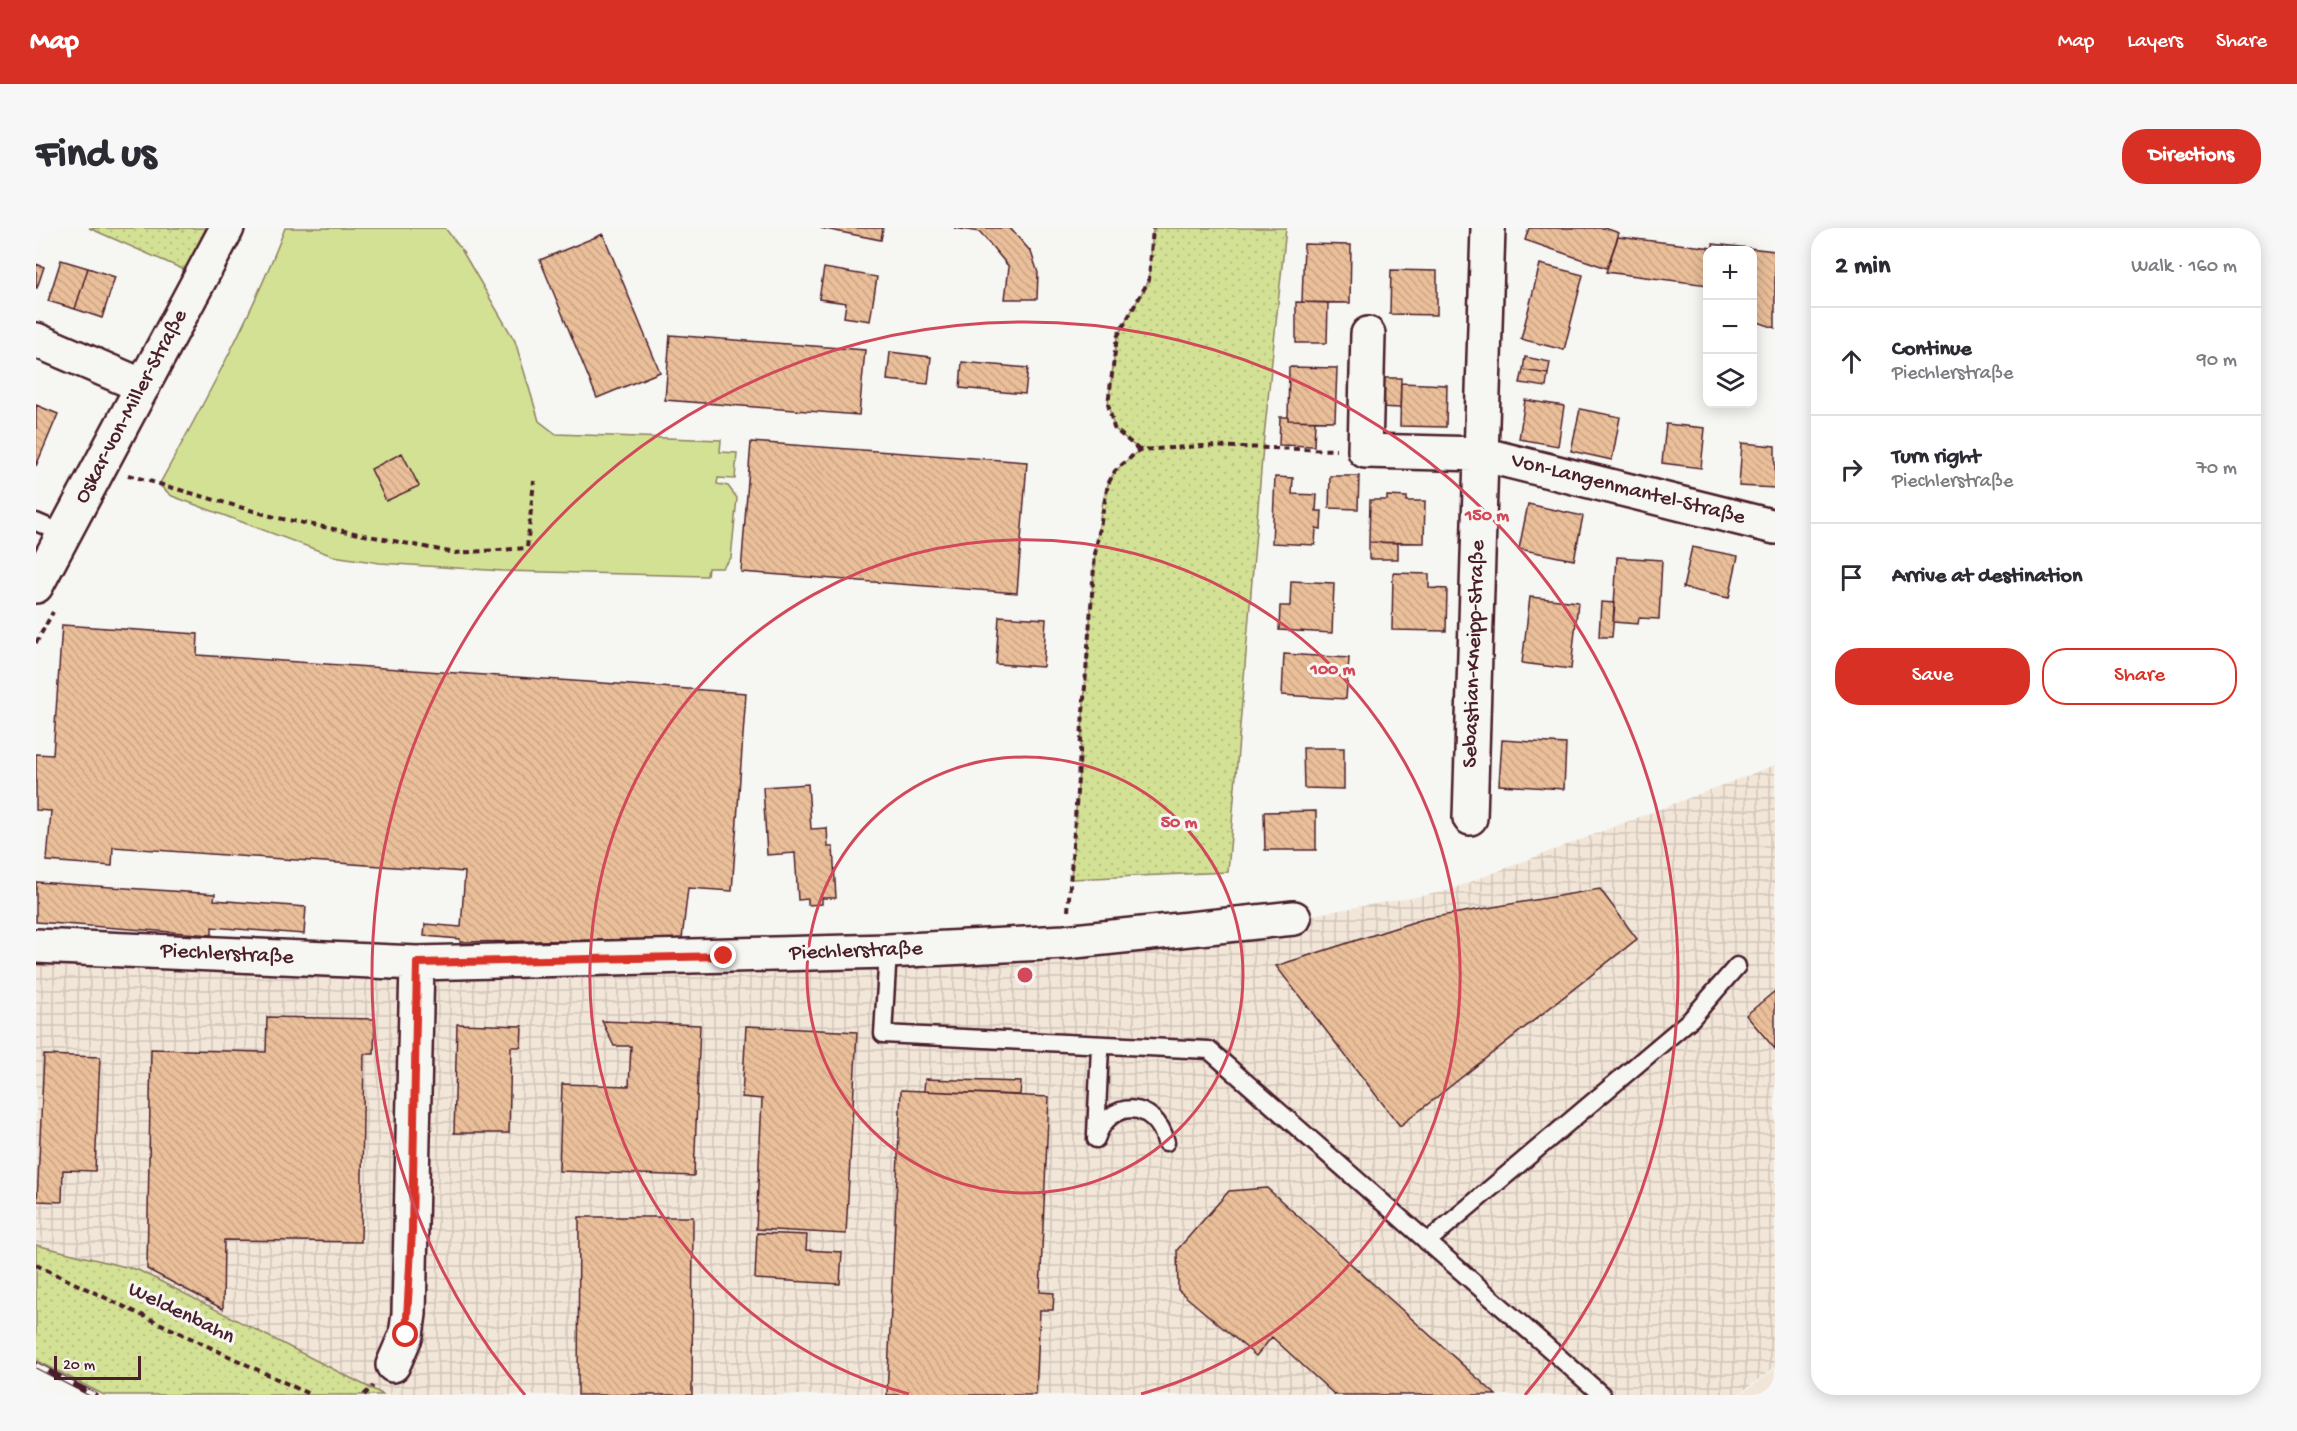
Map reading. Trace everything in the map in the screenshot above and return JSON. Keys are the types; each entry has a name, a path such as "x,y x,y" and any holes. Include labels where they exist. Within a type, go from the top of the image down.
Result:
{"street":[{"name":"Oskar-von-Miller-Straße","path":"36,586 50,528 143,386 228,228"},
{"name":"Sebastian-Kneipp-Straße","path":"1470,818 1488,228"},
{"path":"1368,334 1365,451 1481,454"},
{"path":"36,340 143,386"},
{"name":"Von-Langenmantel-Straße","path":"1481,454 1775,527"},
{"name":"Piechlerstraße","path":"36,946 417,963 888,951 1065,942 1294,918"},
{"path":"393,1365 406,1335 409,1314 417,963"}],"lane":[{"path":"888,951 883,1035 1209,1050 1602,1395"},
{"path":"1427,1242 1691,1019 1737,966"},
{"path":"1100,1046 1096,1139 1107,1119 1127,1109 1149,1114 1158,1122 1166,1142"}],"path":[{"path":"1140,450 1114,428 1108,404 1117,337 1149,280 1153,228"},
{"path":"1065,942 1097,544 1108,484 1115,471 1140,450 1204,446 1365,451"},
{"path":"128,475 278,518 455,553 527,548 534,481"},
{"name":"Weldenbahn","path":"36,1265 311,1395"}],"shaded area":[{"path":"1775,765 1775,1367 1738,1395 384,1395 138,1270 36,1245 36,946 417,963 1294,918 1444,892"},
{"path":"1775,1368 1775,1395 1739,1395 1759,1381"}],"green space":[{"path":"89,228 206,228 187,271"},
{"path":"285,228 445,228 461,249 515,341 539,421 556,434 721,440 720,452 737,453 735,479 718,478 717,484 728,486 737,498 731,558 722,568 708,568 707,576 503,571 380,563 333,556 172,496 159,485 242,327"},
{"path":"1153,228 1286,228 1263,446 1228,872 1071,879 1095,554 1101,511 1110,479 1117,469 1139,450 1114,428 1108,404 1117,337 1149,280"},
{"path":"36,1245 138,1270 384,1395 104,1395 36,1360"}],"building":[{"path":"820,228 883,228 881,240"},
{"path":"954,228 1010,228 1031,252 1038,273 1037,299 1005,299 1009,267 980,232"},
{"path":"1529,228 1605,228 1619,233 1607,268 1525,240"},
{"path":"603,234 660,372 597,398 540,260"},
{"path":"1618,237 1703,247 1703,284 1606,272"},
{"path":"1304,244 1351,245 1350,303 1302,302"},
{"path":"1757,249 1775,251 1775,328 1757,322"},
{"path":"61,260 88,268 75,309 48,301"},
{"path":"36,264 44,267 37,288 36,288"},
{"path":"1540,264 1583,275 1564,350 1521,339"},
{"path":"88,268 115,277 102,318 75,309"},
{"path":"824,268 877,277 870,321 844,317 846,303 819,299"},
{"path":"1391,270 1437,271 1437,315 1390,314"},
{"path":"1296,302 1328,303 1327,343 1296,343"},
{"path":"670,335 865,350 859,415 665,400"},
{"path":"890,352 931,357 928,384 887,380"},
{"path":"1525,357 1550,362 1548,374 1523,370"},
{"path":"962,362 1028,368 1025,394 960,388"},
{"path":"1289,367 1337,368 1335,421 1288,420"},
{"path":"1523,370 1548,374 1546,387 1520,383"},
{"path":"1377,378 1401,378 1400,408 1377,407"},
{"path":"1401,383 1447,385 1446,427 1400,426"},
{"path":"1525,400 1564,406 1558,446 1519,439"},
{"path":"36,405 58,414 36,466"},
{"path":"1580,409 1620,417 1612,460 1571,451"},
{"path":"1280,417 1288,417 1288,420 1315,421 1314,446 1279,445"},
{"path":"1666,424 1705,428 1701,468 1662,463"},
{"path":"751,442 1027,462 1017,593 741,572"},
{"path":"1742,443 1775,446 1775,488 1739,486"},
{"path":"402,453 419,486 386,501 371,469"},
{"path":"1330,476 1359,476 1358,509 1329,508"},
{"path":"1275,477 1293,478 1292,494 1317,495 1316,511 1322,511 1321,529 1316,528 1315,545 1272,543"},
{"path":"1387,496 1407,497 1407,501 1425,501 1424,543 1369,542 1370,500 1387,500"},
{"path":"1528,504 1583,516 1574,560 1519,549"},
{"path":"1369,542 1398,543 1398,559 1369,559"},
{"path":"1692,547 1738,556 1729,598 1683,588"},
{"path":"1617,557 1662,560 1659,619 1639,618 1638,624 1613,622"},
{"path":"1393,573 1429,574 1429,588 1447,589 1446,631 1392,630"},
{"path":"1291,581 1334,583 1332,633 1279,630 1280,606 1290,606"},
{"path":"1530,597 1578,602 1571,669 1522,663"},
{"path":"1601,602 1615,603 1612,637 1599,637"},
{"path":"999,616 1046,619 1043,667 996,664"},
{"path":"62,625 198,634 197,655 746,693 732,891 688,888 682,939 460,942 460,939 424,936 425,924 461,927 465,872 113,847 112,866 47,861 51,811 36,810 36,754 53,755"},
{"path":"1284,654 1349,658 1346,699 1282,695"},
{"path":"1502,740 1566,744 1564,789 1499,785"},
{"path":"1303,748 1344,748 1344,789 1304,788"},
{"path":"808,784 811,829 827,828 828,847 833,847 836,898 822,898 822,904 808,905 808,899 798,900 795,853 767,855 763,787"},
{"path":"1316,811 1316,850 1265,850 1264,812"},
{"path":"36,882 215,894 214,900 306,907 304,934 212,927 212,935 36,922"},
{"path":"1600,889 1637,939 1400,1126 1276,966 1423,919"},
{"path":"1775,991 1775,1049 1746,1015"},
{"path":"267,1017 375,1019 374,1054 364,1054 361,1242 224,1240 223,1309 147,1269 151,1049 266,1052"},
{"path":"602,1021 700,1025 694,1176 559,1171 562,1084 629,1086 631,1046 614,1046"},
{"path":"457,1024 522,1026 521,1047 511,1047 509,1133 454,1133"},
{"path":"746,1026 857,1032 846,1234 756,1229 762,1099 742,1097"},
{"path":"44,1055 100,1057 95,1171 63,1170 62,1202 37,1201"},
{"path":"925,1079 1021,1082 1020,1095 924,1091"},
{"path":"901,1090 1049,1097 1040,1292 1054,1293 1053,1310 1040,1310 1036,1395 887,1395"},
{"path":"1267,1188 1496,1395 1335,1395 1272,1337 1256,1356 1178,1290 1177,1250 1229,1191"},
{"path":"579,1217 693,1217 692,1395 578,1395"},
{"path":"757,1233 807,1235 806,1250 842,1252 840,1284 755,1279"}],"railway":[{"path":"36,1365 94,1395"}],"route":[{"path":"406,1335 412,1231 417,963 724,956"}]}
